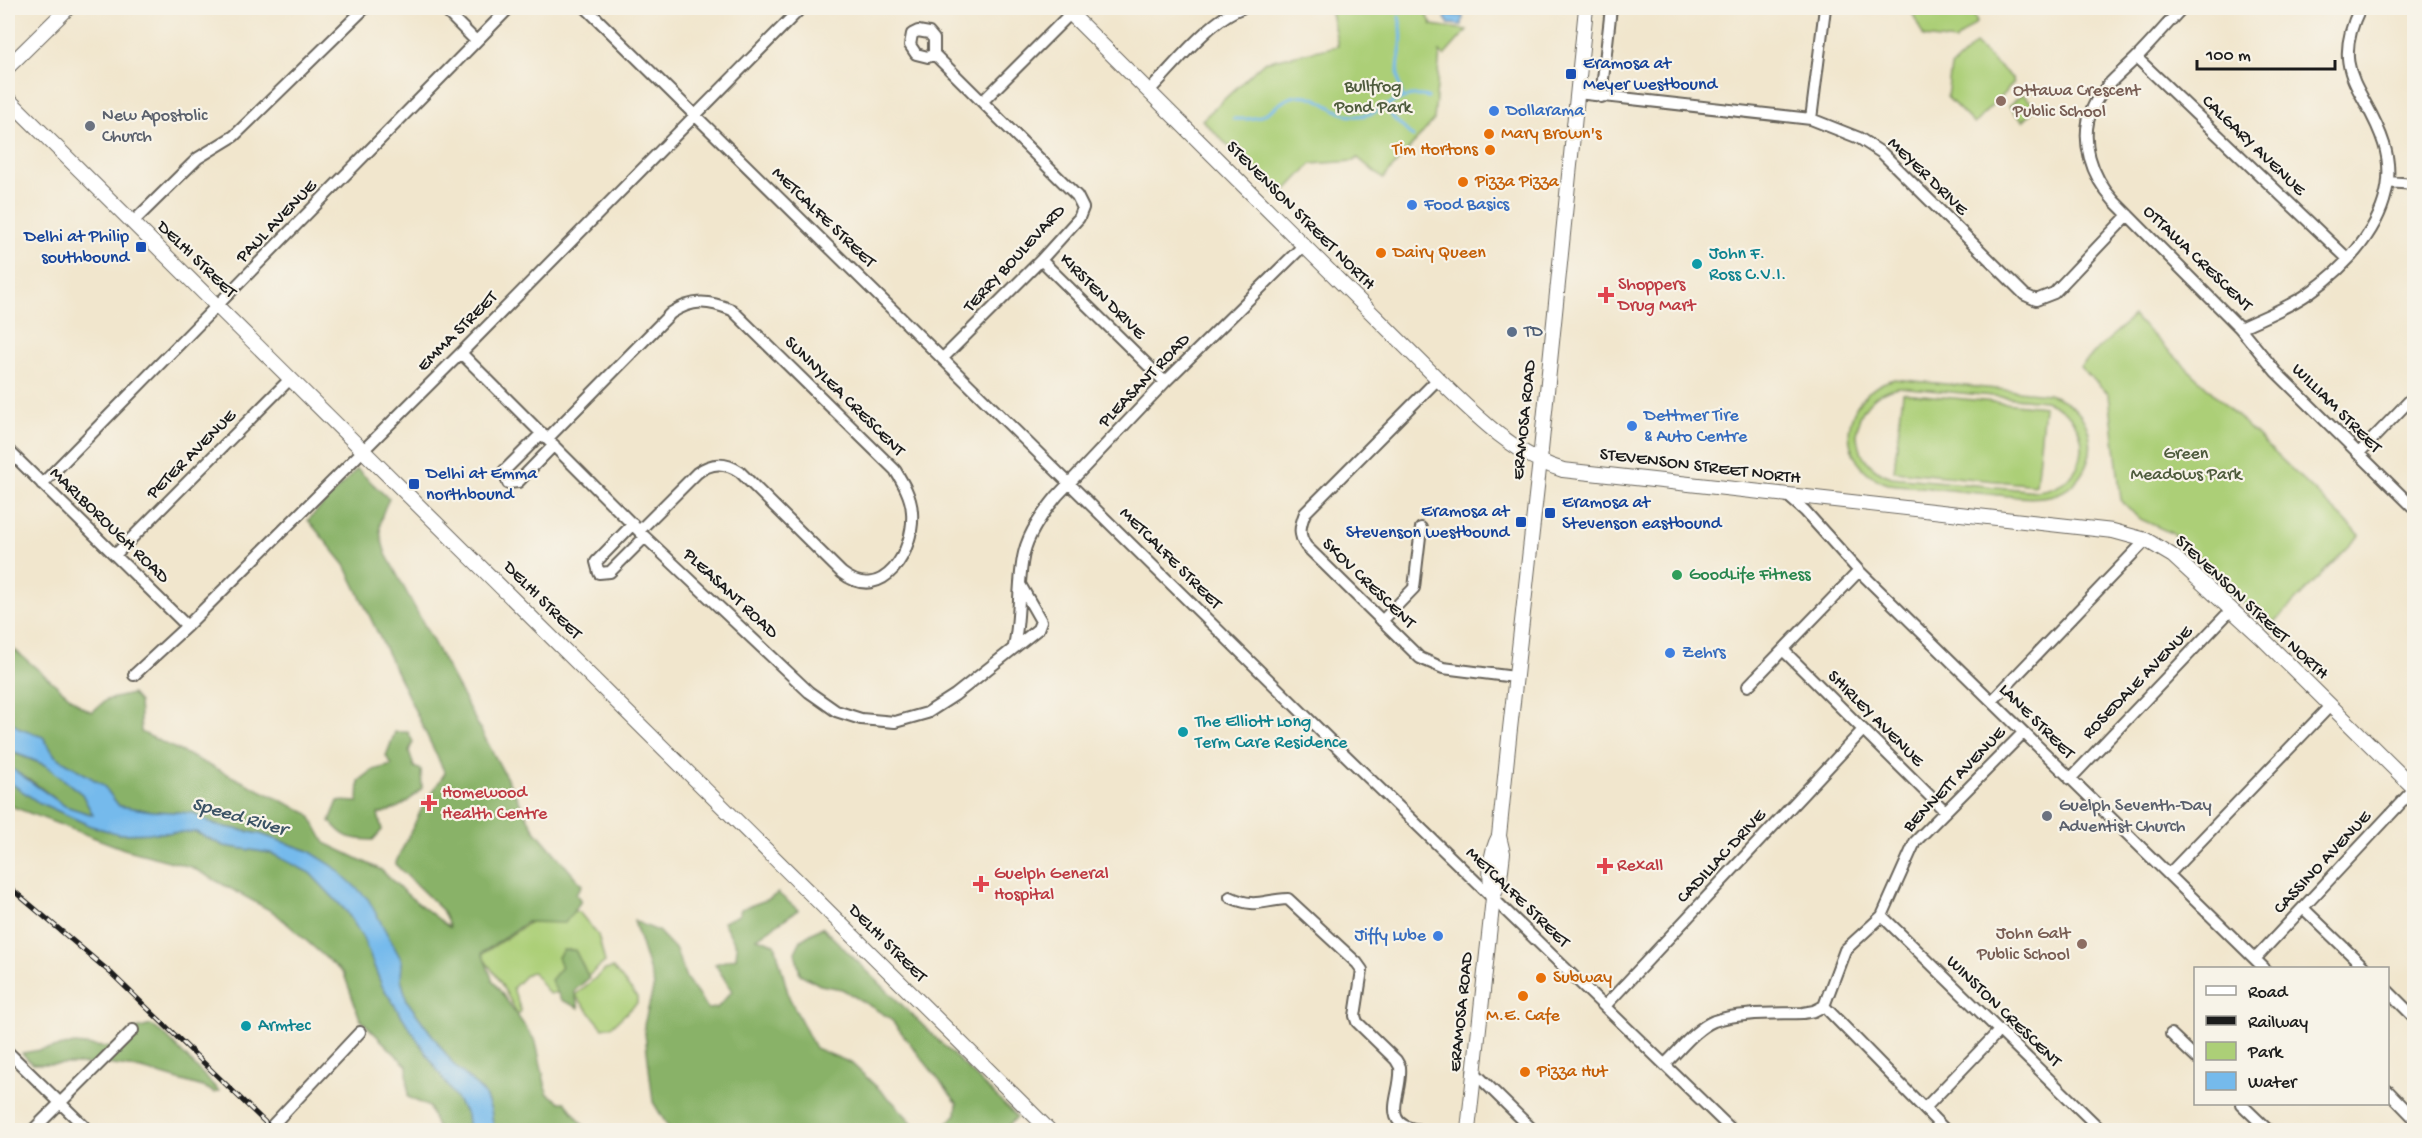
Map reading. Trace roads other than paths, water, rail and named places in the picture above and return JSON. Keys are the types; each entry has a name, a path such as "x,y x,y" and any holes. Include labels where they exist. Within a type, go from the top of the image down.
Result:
{"main road":[{"path":"8,67 68,8"},
{"name":"ERAMOSA ROAD","path":"1468,1131 1492,898 1500,878 1503,854 1499,836 1586,8"},
{"name":"STEVENSON STREET NORTH","path":"1068,10 1438,380 1490,428 1540,460 1563,470 2113,531 2146,540 2173,556 2415,789"},
{"name":"DELHI STREET","path":"8,99 363,448 1050,1131"}],"street":[{"path":"132,223 198,158 234,136 365,8"},
{"path":"443,8 477,41"},
{"name":"PAUL AVENUE","path":"42,484 509,8"},
{"name":"METCALFE STREET","path":"586,8 1340,750 1732,1131"},
{"name":"EMMA STREET","path":"134,675 187,626 460,353 801,8"},
{"path":"1149,91 1216,22 1230,12 1242,8"},
{"path":"1601,97 1611,8"},
{"path":"1811,119 1825,8"},
{"name":"OTTAWA CRESCENT","path":"2182,8 2098,98 2092,108 2088,151 2093,171 2104,190 2240,328 2308,294 2327,279 2372,229 2386,199 2388,182 2383,140 2351,76 2348,52 2350,36 2360,8"},
{"path":"983,101 1068,10"},
{"name":"TERRY BOULEVARD","path":"934,54 1077,196 1083,208 1079,218 1041,260 943,358"},
{"name":"CALGARY AVENUE","path":"2136,58 2347,258"},
{"name":"MEYER DRIVE","path":"1577,93 1811,119 1858,138 1882,153 2025,295 2036,300 2054,293 2128,215"},
{"path":"2388,182 2415,184"},
{"name":"PLEASANT ROAD","path":"1014,646 1019,625 1024,552 1043,513 1165,382 1303,246"},
{"name":"KIRSTEN DRIVE","path":"1041,260 1165,382"},
{"name":"SUNNYLEA CRESCENT","path":"548,439 671,313 684,304 716,303 732,310 895,470 906,489 912,512 911,532 905,552 892,571 877,582 867,583 859,583 842,573 740,472 730,465 716,464 697,473 639,531"},
{"name":"WILLIAM STREET","path":"2240,328 2276,372 2415,508"},
{"name":"PLEASANT ROAD","path":"460,353 639,531 809,692 836,711 861,719 895,722 927,713 955,695 1038,629 1041,621 1021,586"},
{"name":"PETER AVENUE","path":"116,554 291,378"},
{"name":"SKOV CRESCENT","path":"1438,380 1305,513 1299,527 1300,538 1420,658 1435,666 1515,677"},
{"path":"2358,454 2415,396"},
{"name":"MARLBOROUGH ROAD","path":"8,450 187,626"},
{"name":"LANE STREET","path":"1788,496 1805,511 1859,571 2262,967"},
{"path":"1382,621 1414,588 1421,528"},
{"name":"BENNETT AVENUE","path":"1992,701 2146,540"},
{"path":"1748,686 1859,571"},
{"name":"ROSEDALE AVENUE","path":"2070,778 2231,610"},
{"name":"SHIRLEY AVENUE","path":"1783,650 1945,811"},
{"path":"2169,874 2330,706"},
{"name":"CADILLAC DRIVE","path":"1605,1006 1862,731"},
{"name":"BENNETT AVENUE","path":"1824,1006 1845,950 1882,916 1896,880 1915,842 2023,733"},
{"name":"CASSINO AVENUE","path":"2255,959 2415,789"},
{"path":"1230,897 1243,903 1256,905 1277,899 1288,899 1357,963 1362,970 1362,976 1355,1016 1357,1022 1396,1060 1400,1067 1394,1112 1399,1123 1408,1129 1420,1131"},
{"path":"2303,908 2363,967"},
{"name":"WINSTON CRESCENT","path":"1882,916 2101,1131"},
{"path":"2389,992 2415,1017"},
{"path":"1665,1064 1695,1034 1713,1022 1732,1017 1803,1013 1824,1006 1945,1131"},
{"path":"33,1131 134,1030"},
{"path":"1925,1108 1999,1031"},
{"path":"268,1131 360,1032"},
{"path":"2171,1034 2194,1056"},
{"path":"8,1052 88,1131"},
{"path":"1473,1071 1533,1131"},
{"path":"2389,1092 2415,1118"},
{"path":"2242,1105 2268,1131"}],"water":[{"path":"1449,13 1463,16 1462,25 1449,24 1445,18"},
{"path":"8,718 20,729 43,737 55,756 103,785 119,806 152,811 193,813 215,825 260,834 309,851 333,866 368,899 402,961 401,979 407,1001 454,1065 484,1093 491,1110 494,1130 469,1130 467,1115 382,986 363,938 347,912 310,873 271,853 224,846 196,832 119,834 91,826 38,802 8,781 8,766 65,806 93,815 82,794 45,765 8,750"}],"waterway":[{"path":"1399,17 1402,38 1398,75 1403,97"},
{"path":"1233,119 1261,116 1283,101 1296,96 1313,97 1340,112 1355,116 1374,112 1406,97 1428,97"},
{"path":"1387,105 1393,118 1413,137"}],"railway":[{"path":"8,886 112,974 273,1130"}],"place":[{"name":"Eramosa at Meyer westbound","path":"1571,74"},
{"name":"Ottawa Crescent Public School","path":"2001,101"},
{"name":"Dollarama","path":"1494,111"},
{"name":"New Apostolic Church","path":"90,126"},
{"name":"Mary Brown's","path":"1489,134"},
{"name":"Tim Hortons","path":"1490,150"},
{"name":"Pizza Pizza","path":"1463,182"},
{"name":"Food Basics","path":"1412,205"},
{"name":"Delhi at Philip southbound","path":"141,247"},
{"name":"Dairy Queen","path":"1381,253"},
{"name":"John F. Ross C.V.I.","path":"1697,264"},
{"name":"Shoppers Drug Mart","path":"1606,295"},
{"name":"TD","path":"1512,332"},
{"name":"Dettmer Tire & Auto Centre","path":"1632,426"},
{"name":"Delhi at Emma northbound","path":"414,484"},
{"name":"Eramosa at Stevenson eastbound","path":"1550,513"},
{"name":"Eramosa at Stevenson westbound","path":"1521,522"},
{"name":"GoodLife Fitness","path":"1677,575"},
{"name":"Zehrs","path":"1670,653"},
{"name":"The Elliott Long Term Care Residence","path":"1183,732"},
{"name":"Homewood Health Centre","path":"429,803"},
{"name":"Guelph Seventh-Day Adventist Church","path":"2047,816"},
{"name":"Rexall","path":"1605,866"},
{"name":"Guelph General Hospital","path":"981,884"},
{"name":"Jiffy Lube","path":"1438,936"},
{"name":"John Galt Public School","path":"2082,944"},
{"name":"Subway","path":"1541,978"},
{"name":"M.E. Cafe","path":"1523,996"},
{"name":"Armtec","path":"246,1026"},
{"name":"Pizza Hut","path":"1525,1072"}],"park label":[{"name":"Bullfrog Pond Park","path":"1373,97"},
{"name":"Green Meadows Park","path":"2186,464"}],"water label":[{"name":"Speed River","path":"239,818"}]}
